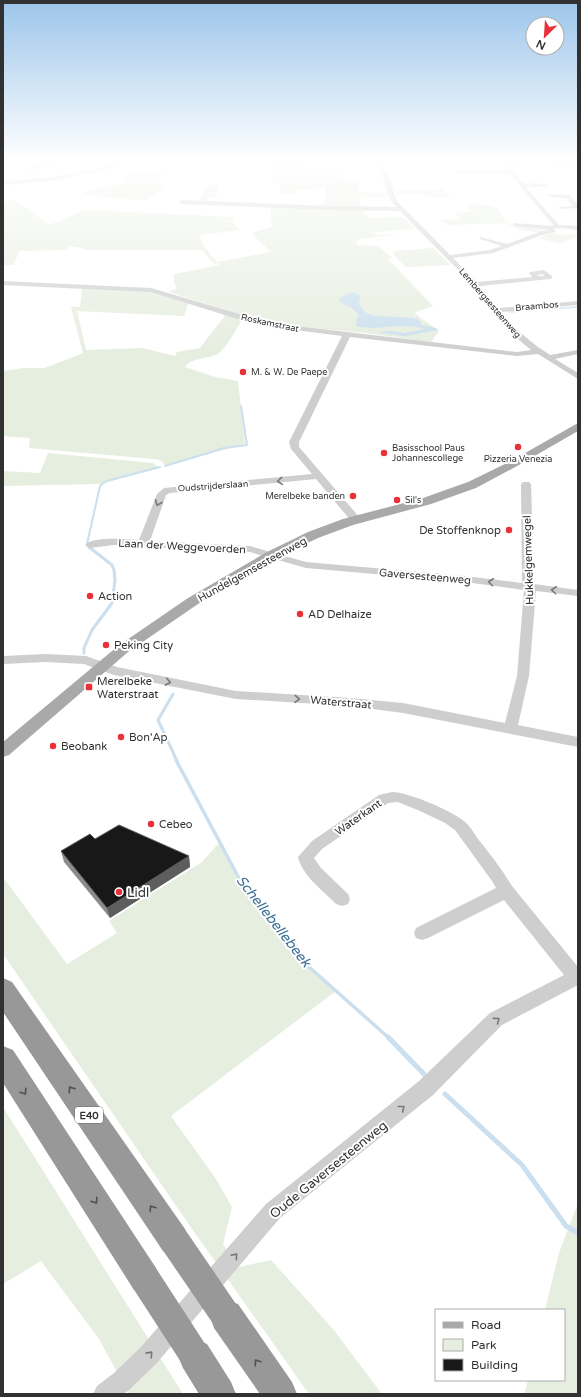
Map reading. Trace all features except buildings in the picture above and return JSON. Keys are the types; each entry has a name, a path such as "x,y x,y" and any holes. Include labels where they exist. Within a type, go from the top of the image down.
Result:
{"highway":[{"name":"E40","path":"3,990 280,1394"},
{"path":"3,1059 219,1394"}],"main road":[{"name":"Hundelgemsesteenweg","path":"3,751 123,649 156,625 272,555 313,535 356,520 427,501 472,485 510,466 578,426"}],"street":[{"name":"Lembergsesteenweg","path":"416,224 475,284 520,338 578,377"},
{"path":"517,224 554,229 563,233 576,230"},
{"path":"552,224 554,229"},
{"path":"448,257 483,254 554,229"},
{"path":"482,238 509,246"},
{"path":"475,284 537,278"},
{"name":"Roskamstraat","path":"3,283 124,288 160,292 267,324 517,354 539,352"},
{"name":"Braambos","path":"496,310 578,303"},
{"name":"Braambos","path":"501,317 549,314"},
{"path":"347,334 294,442 294,447 356,520"},
{"path":"548,358 578,352"},
{"name":"Oudstrijderslaan","path":"143,544 162,494 167,490 319,476"},
{"name":"Hukkelgemwegel","path":"510,729 523,676 530,592 526,484"},
{"name":"Laan der Weggevoerden","path":"90,545 114,542 250,549 259,550 272,555"},
{"name":"Gaversesteenweg","path":"272,555 306,565 403,573 578,593"},
{"name":"Waterstraat","path":"3,660 73,658 95,663 118,672 236,695 323,700 403,708 578,742"},
{"name":"Waterkant","path":"342,899 312,869 306,862 306,857 317,845 384,799 399,797 425,807 450,819 460,826 498,876 506,891 577,976"},
{"path":"422,933 506,891"},
{"name":"Oude Gaversesteenweg","path":"104,1394 122,1381 148,1356 273,1211 426,1088 496,1019 577,976"}],"green space":[{"path":"3,224 234,224 239,230 199,235 205,248 217,262 271,252 252,234 272,227 272,224 410,224 415,229 374,232 377,235 398,234 360,239 356,242 357,245 378,246 392,258 388,259 433,306 414,313 439,331 431,342 365,333 282,325 244,316 169,292 177,288 173,280 175,279 173,275 220,265 218,263 214,264 202,250 83,250 83,248 69,246 67,250 19,251 14,265 3,265"},
{"path":"446,224 471,224 447,225"},
{"path":"509,224 547,231 526,231"},
{"path":"552,233 566,235 577,234 578,236 560,243 537,238"},
{"path":"433,248 450,265 406,267 393,253 395,251"},
{"path":"3,284 150,291 189,302 184,316 77,311 86,350 142,348 175,356 177,352 200,348 226,314 242,320 219,353 191,362 185,367 215,377 238,381 245,444 166,466 160,460 154,459 29,448 30,438 3,436 3,371 24,368 45,368 83,353 71,307 80,307 82,289"},
{"path":"48,453 153,463 159,468 101,484 3,486 3,471 40,473"},
{"path":"218,844 221,845 241,882 299,958 336,991 171,1116 216,1179 232,1207 223,1244 239,1267 271,1260 333,1329 382,1394 309,1394 190,1226 3,954 3,877 67,964 117,933 109,921 202,862"},
{"path":"3,1107 183,1394 129,1394 99,1339 41,1261 3,1284"},
{"path":"578,1203 578,1394 524,1394 528,1381 565,1381 565,1309 545,1309 559,1253"}],"water":[{"path":"351,293 361,296 359,303 366,313 370,315 418,319 422,325 436,328 438,330 405,336 377,332 391,331 404,333 424,329 407,326 365,328 356,326 359,315 352,308 338,301 343,296"}],"waterway":[{"path":"509,312 578,307"},
{"name":"Schellebellebeek","path":"165,466 224,448 247,445 241,406"},
{"name":"Schellebellebeek","path":"89,548 87,544 100,486 106,481 160,467"},
{"name":"Schellebellebeek","path":"84,653 84,648 92,630 112,603 115,580 112,565 89,547"},
{"name":"Schellebellebeek","path":"173,694 158,720 177,761"},
{"name":"Schellebellebeek","path":"176,760 241,882 299,958 389,1038"},
{"name":"Schellebellebeek","path":"389,1038 424,1074"},
{"name":"Schellebellebeek","path":"445,1094 522,1165 566,1226 578,1233"}],"place":[{"name":"M. & W. De Paepe","path":"243,372"},
{"name":"Pizzeria Venezia","path":"518,447"},
{"name":"Basisschool Paus Johannescollege","path":"384,453"},
{"name":"Merelbeke banden","path":"353,496"},
{"name":"Sil's","path":"397,500"},
{"name":"De Stoffenknop","path":"509,530"},
{"name":"Action","path":"90,596"},
{"name":"AD Delhaize","path":"300,614"},
{"name":"Peking City","path":"106,645"},
{"name":"Merelbeke Waterstraat","path":"89,687"},
{"name":"Bon'Ap","path":"121,737"},
{"name":"Beobank","path":"53,746"},
{"name":"Cebeo","path":"151,824"},
{"name":"Lidl","path":"119,892"}]}
